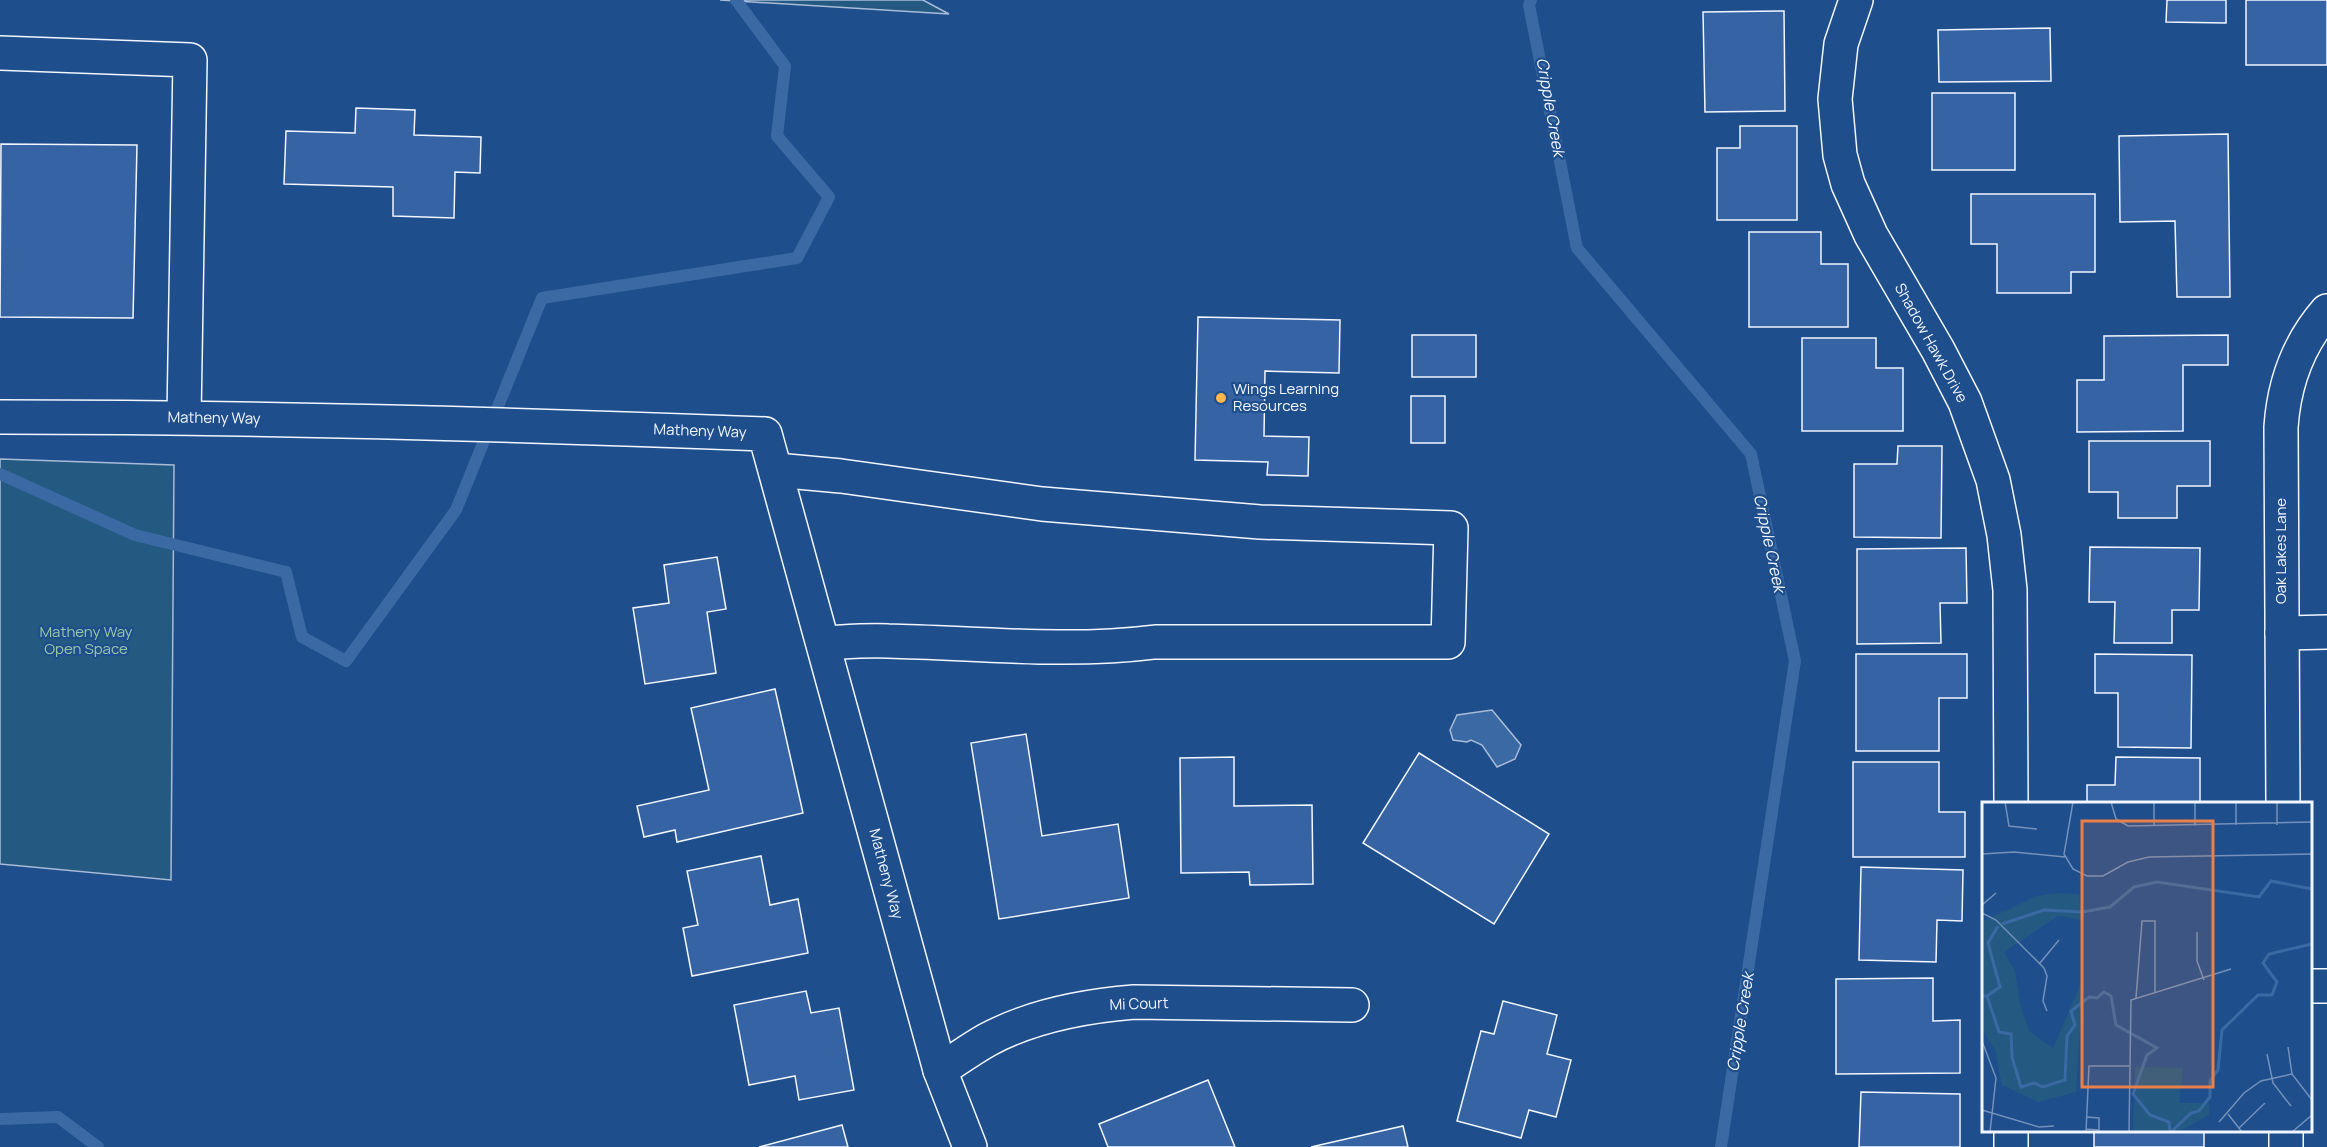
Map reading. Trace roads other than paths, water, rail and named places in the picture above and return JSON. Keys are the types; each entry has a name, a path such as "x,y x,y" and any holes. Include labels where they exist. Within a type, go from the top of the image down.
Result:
{"street":[{"name":"Shadow Hawk Drive","path":"1856,0 1841,44 1836,81 1835,99 1840,155 1848,184 1871,235 1938,350 1965,402 1993,480 2004,535 2010,590 2011,802"},
{"path":"0,52 190,60 184,417"},
{"name":"Oak Lakes Lane","path":"2283,802 2281,427 2283,400 2293,364 2315,324 2327,311"},
{"name":"Matheny Way","path":"0,417 184,417 439,422 765,434 940,1070 970,1147"},
{"path":"776,470 841,476 1054,506 1260,522 1451,528 1448,642 1155,642 1119,647 885,641 823,643"},
{"path":"2282,633 2327,632"},
{"name":"Mi Court","path":"940,1070 998,1035 1045,1017 1104,1004 1134,1002 1352,1005"}],"waterway":[{"path":"0,474 135,535 286,572 302,637 346,661 456,510 542,298 797,258 829,197 777,136 785,66 736,0"},
{"name":"Cripple Creek","path":"1531,0 1529,5 1577,248 1751,454 1795,661 1721,1147"},
{"path":"0,1119 58,1117 98,1147"}],"place":[{"name":"Wings Learning Resources","path":"1221,398"}],"park label":[{"name":"Matheny Way Open Space","path":"86,640"}]}
